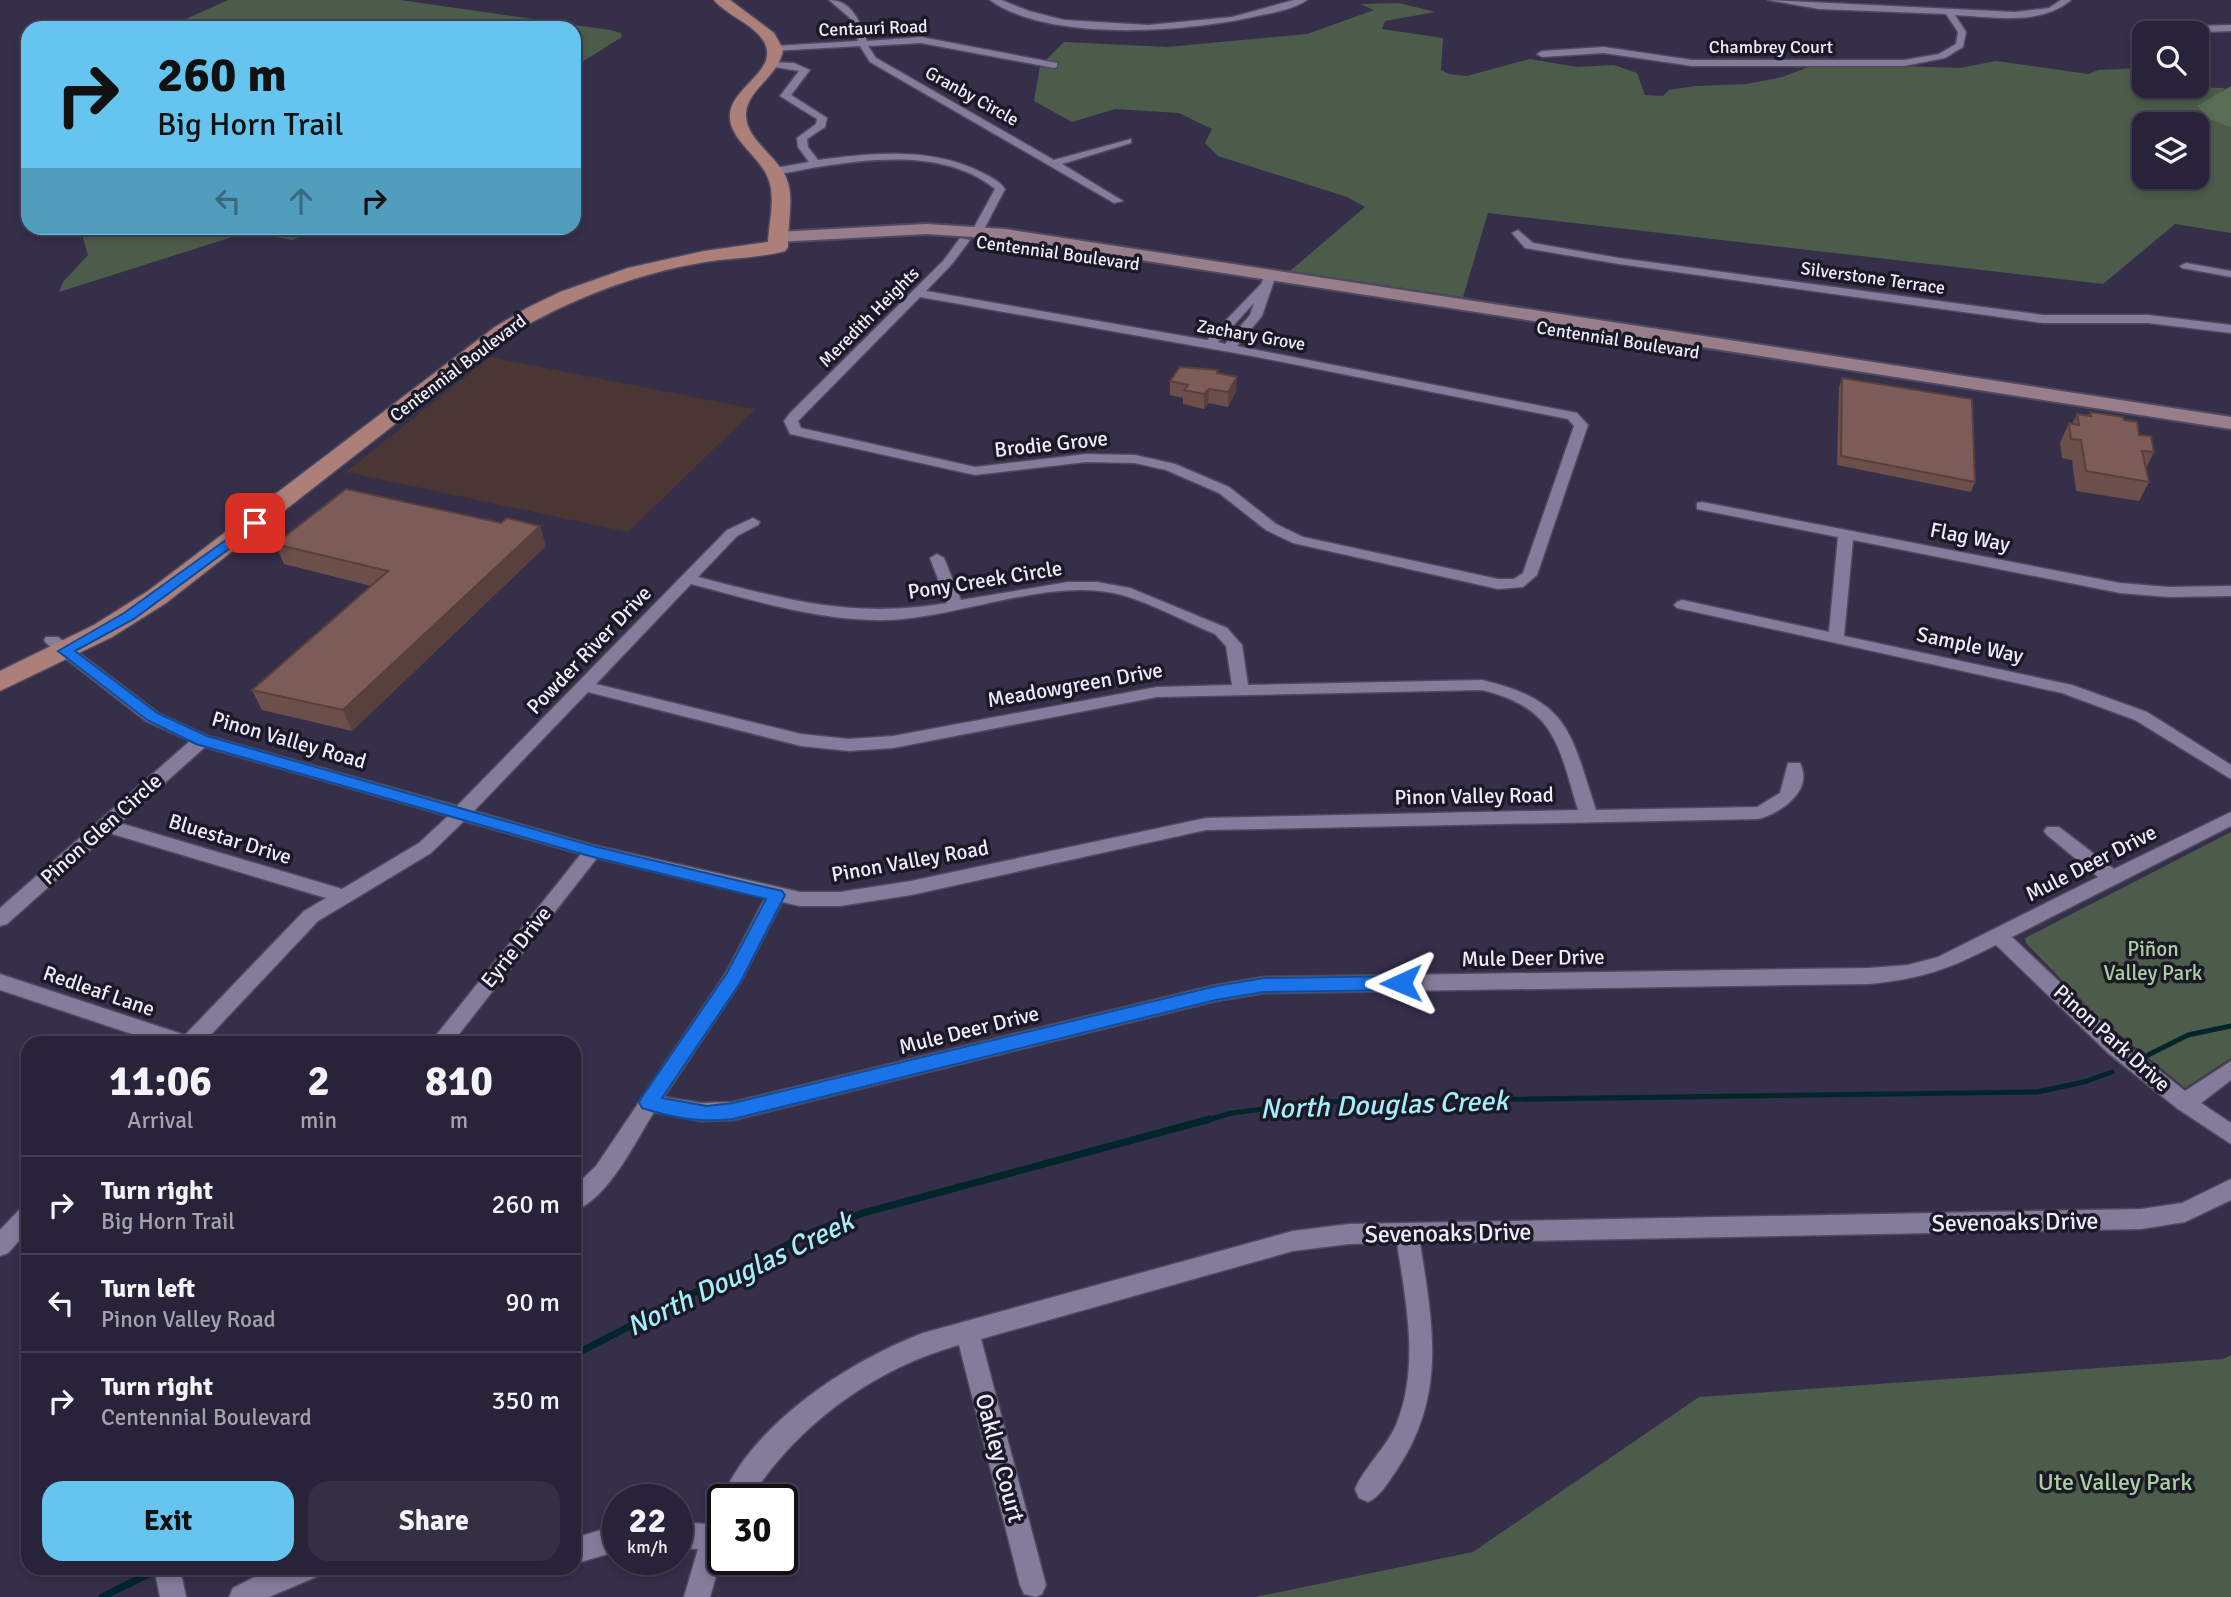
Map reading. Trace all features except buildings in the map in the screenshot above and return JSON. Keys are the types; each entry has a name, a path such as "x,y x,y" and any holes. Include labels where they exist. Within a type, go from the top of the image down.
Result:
{"main road":[{"path":"721,0 769,36 774,56 743,99 737,117 743,131 774,171 779,183 778,242"},
{"name":"Centennial Boulevard","path":"0,664 58,645 129,616 179,581 502,331 526,316 625,273 778,242 908,230 971,236 2231,423"},
{"name":"Centennial Boulevard","path":"1268,280 2231,436"},
{"name":"Centennial Boulevard","path":"0,682 58,645"}],"street":[{"name":"Granby Circle","path":"833,0 854,17 869,56 881,65 1056,163 1118,201"},
{"path":"994,0 1055,19 1142,27 1230,20 1303,0"},
{"path":"1772,0 1819,6 2035,14 2051,10 2067,0"},
{"name":"Chambrey Court","path":"1542,54 1604,50 1692,63 1912,62 1942,56 1961,45 1963,36 1949,12"},
{"path":"2209,29 2231,28"},
{"name":"Centauri Road","path":"774,56 862,42 921,40 1054,65"},
{"path":"774,56 805,70 785,96 822,118 821,125 802,138 803,147 815,163 774,171"},
{"path":"1056,163 1127,141"},
{"name":"Meredith Heights","path":"796,415 948,262 971,236 1000,189 998,185 960,167 930,160 866,157 815,163"},
{"name":"Silverstone Terrace","path":"1518,233 1529,246 2029,317 2071,320 2148,319 2231,329"},
{"path":"2186,266 2231,274"},
{"path":"1209,345 1268,280"},
{"path":"1228,348 1256,316 1268,280"},
{"name":"Zachary Grove","path":"917,293 1228,348 1552,411 1577,419 1581,425 1530,575 1518,584"},
{"name":"Brodie Grove","path":"796,415 791,421 791,427 800,433 975,471 1086,458 1135,459 1170,467 1224,490 1271,527 1298,540 1498,584 1518,584"},
{"name":"Flag Way","path":"1702,506 2173,598 2231,591"},
{"name":"Powder River Drive","path":"460,814 732,533 754,522"},
{"path":"1836,637 1846,534"},
{"path":"937,558 956,606"},
{"name":"Pony Creek Circle","path":"687,579 832,612 889,616 1076,586 1097,585 1125,591 1222,631 1234,645 1241,689"},
{"name":"Sample Way","path":"1682,605 2034,680 2094,697 2164,728 2231,773"},
{"name":"Pinon Valley Road","path":"58,645 152,716 202,740 338,776 593,852 776,895 820,900 863,896 1206,824 1758,813 1775,807 1786,798 1793,787 1794,766"},
{"name":"Meadowgreen Drive","path":"584,687 801,740 849,745 893,742 1139,694 1241,689 1474,685 1512,692 1537,704 1555,722 1589,817"},
{"name":"Pinon Glen Circle","path":"0,919 202,740"},
{"path":"197,1036 311,916 425,848 460,814"},
{"name":"Mule Deer Drive","path":"649,1102 684,1112 707,1114 733,1111 1216,993 1264,985 1891,975 1944,963 2231,818"},
{"name":"Bluestar Drive","path":"105,825 342,897"},
{"path":"2053,831 2111,877"},
{"name":"Eyrie Drive","path":"446,1036 593,852"},
{"path":"581,1194 604,1173 733,978 776,895"},
{"name":"Pinon Park Drive","path":"1997,935 2115,1047 2185,1103 2231,1135"},
{"name":"Redleaf Lane","path":"0,982 162,1036"},
{"path":"2185,1103 2231,1069"},
{"name":"Sevenoaks Drive","path":"743,1484 773,1444 825,1398 893,1357 967,1332 1293,1241 1349,1234 2141,1219 2185,1212 2231,1189"},
{"path":"1368,1489 1406,1430 1419,1382 1422,1337 1407,1234"},
{"name":"Oakley Court","path":"967,1332 1033,1585"},
{"path":"581,1549 602,1543"},
{"path":"696,1597 707,1563"},
{"path":"242,1597 288,1575"}],"shaded area":[{"path":"490,357 755,409 628,532 346,472"}],"green space":[{"path":"228,0 400,0 547,21 182,21"},
{"path":"1399,3 1435,12 1385,21 1382,29 1443,38 1441,70 1449,74 1467,76 1530,59 1577,67 1614,65 1637,73 1645,95 1663,96 1669,90 1695,86 1747,84 1782,77 1819,63 1960,68 1996,61 2088,74 2099,70 2132,69 2132,98 2209,98 2209,88 2225,88 2219,95 2211,120 2231,128 2231,233 2175,224 2103,284 1488,213 1463,297 1290,271 1365,207 1347,197 1218,156 1205,143 1212,129 1179,113 1115,109 1072,122 1034,101 1040,66 1064,42 1167,47 1307,34 1374,10 1360,4"},
{"path":"581,26 610,30 621,33 622,37 581,63"},
{"path":"2231,86 2231,128 2211,120 2209,112 2203,112 2197,106"},
{"path":"82,235 239,235 59,292 63,282 88,255"},
{"path":"265,235 302,235 293,240"},
{"name":"Piñon Valley Park","path":"2231,832 2231,1058 2185,1088 2097,1016 2026,943 2025,938"},
{"name":"Ute Valley Park","path":"2231,1355 2231,1597 1255,1597 1473,1552 1699,1397 2223,1359"}],"waterway":[{"name":"North Douglas Creek","path":"2148,1055 2188,1035 2231,1026"},
{"name":"North Douglas Creek","path":"1204,1121 1232,1113 1317,1102 2037,1092 2084,1082 2112,1072"},
{"name":"North Douglas Creek","path":"581,1351 810,1233 863,1213 1210,1119"},
{"name":"North Douglas Creek","path":"102,1597 147,1575"}],"route":[{"path":"255,523 191,573 129,616 65,651 164,724 202,740 338,776 593,852 776,895 733,978 649,1102 684,1112 707,1114 733,1111 1216,993 1264,985 1401,983"}]}
